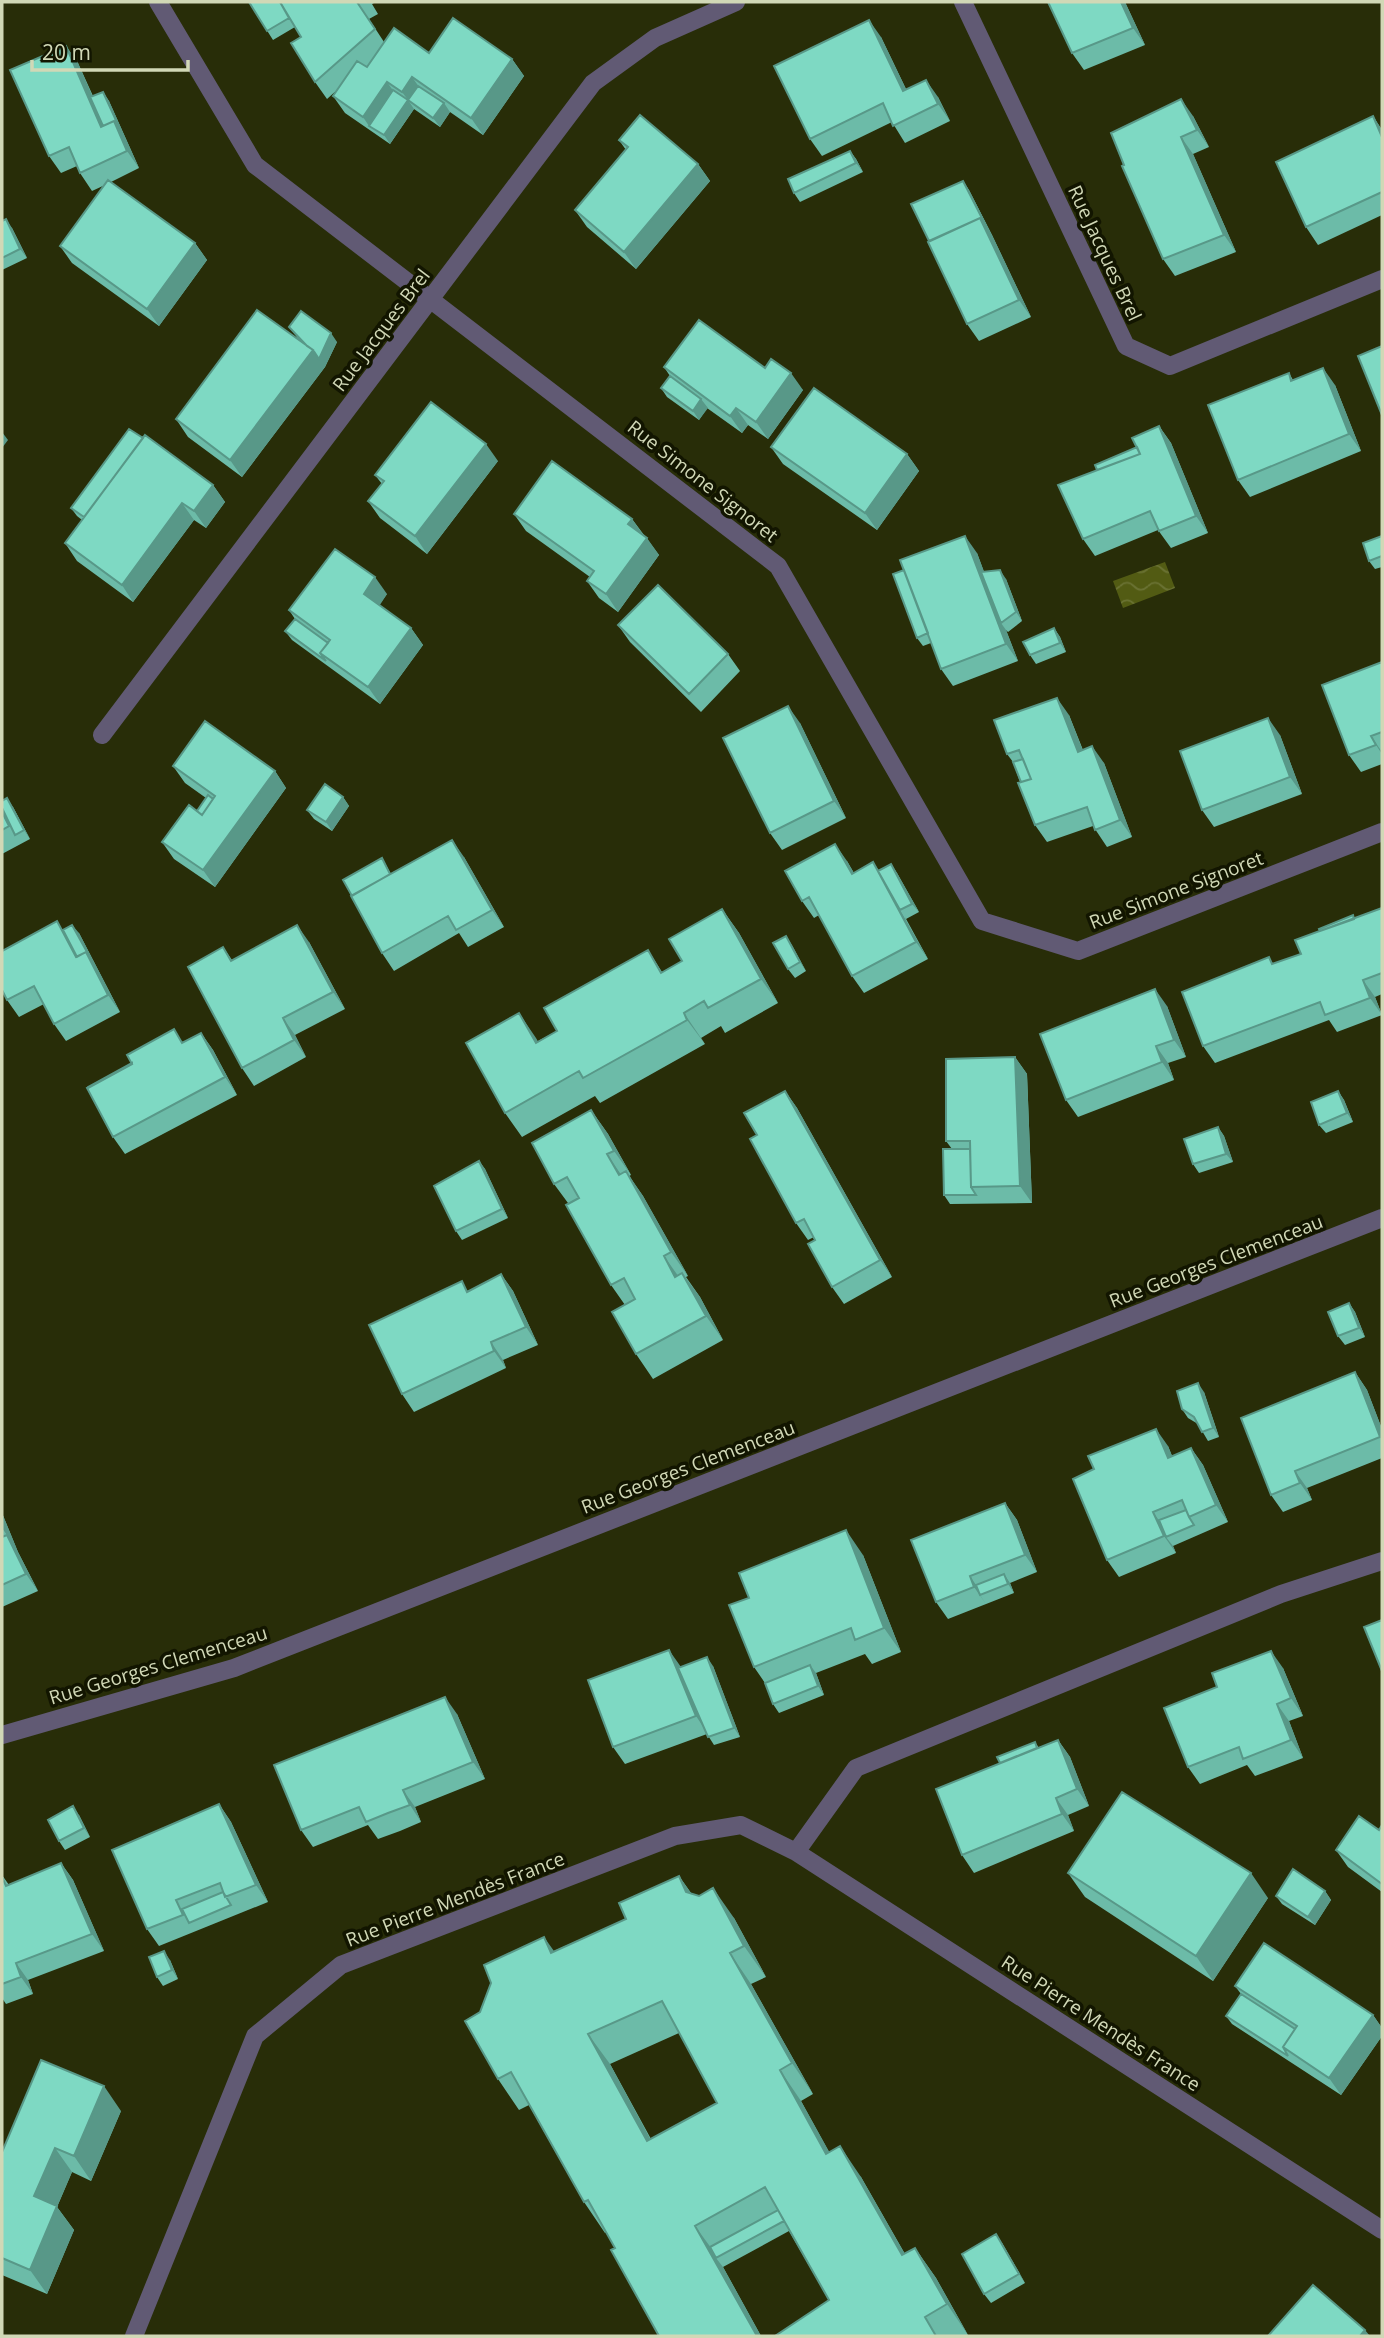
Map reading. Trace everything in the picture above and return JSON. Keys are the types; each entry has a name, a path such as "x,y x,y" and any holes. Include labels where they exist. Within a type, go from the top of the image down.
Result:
{"street":[{"name":"Rue Simone Signoret","path":"158,2 255,164 778,566 982,921 1078,951 1382,832"},
{"name":"Rue Jacques Brel","path":"102,735 593,83 655,37 736,2"},
{"name":"Rue Jacques Brel","path":"963,2 1126,346 1170,366 1382,279"},
{"name":"Rue Georges Clemenceau","path":"2,1735 234,1668 1382,1218"},
{"path":"796,1852 856,1768 1281,1594 1382,1561"},
{"name":"Rue Pierre Mendès France","path":"134,2336 254,2036 341,1965 676,1836 741,1825 796,1852 1382,2230"}],"water":[{"path":"1165,562 1175,588 1123,608 1113,581"}],"building":[{"path":"249,2 280,2 289,18 267,31"},
{"path":"280,2 357,2 375,29 315,82 291,43 301,37"},
{"path":"1048,2 1121,2 1133,28 1072,53"},
{"path":"453,18 512,59 471,118 412,77 402,92 387,82 363,117 333,96 357,61 367,67 394,28 429,53"},
{"path":"869,20 903,91 926,80 938,104 893,126 883,103 810,139 774,66"},
{"path":"66,46 101,127 114,121 127,151 80,173 69,147 49,156 10,70"},
{"path":"418,86 444,103 433,118 408,100"},
{"path":"393,90 408,100 384,135 369,126"},
{"path":"103,92 120,129 114,121 103,126 90,97"},
{"path":"1181,99 1197,130 1181,137 1224,235 1163,259 1122,166 1124,165 1111,133"},
{"path":"640,115 698,164 624,252 575,210 628,147 619,140"},
{"path":"1373,116 1382,137 1382,192 1306,227 1276,162"},
{"path":"850,151 856,163 794,193 788,179"},
{"path":"108,180 195,243 147,309 60,246"},
{"path":"963,181 986,226 980,218 929,241 911,204"},
{"path":"980,218 1019,300 967,324 928,242"},
{"path":"6,219 20,249 2,258 2,221"},
{"path":"257,310 313,350 230,460 176,419"},
{"path":"301,311 331,333 319,359 289,327"},
{"path":"699,320 765,368 771,359 791,373 756,422 736,408 730,416 664,367"},
{"path":"1382,346 1382,415 1358,356"},
{"path":"1323,368 1349,434 1238,480 1208,405 1289,373 1291,381"},
{"path":"670,376 701,399 693,411 661,388"},
{"path":"814,388 907,454 865,513 771,447"},
{"path":"431,402 486,444 415,536 368,501 384,481 375,475"},
{"path":"1159,426 1196,516 1159,531 1150,511 1083,539 1058,485 1140,454 1132,438"},
{"path":"129,429 143,438 84,517 71,508"},
{"path":"145,435 213,485 194,511 182,503 122,585 65,543"},
{"path":"1137,447 1140,454 1097,470 1095,465"},
{"path":"552,461 632,519 628,524 647,538 606,594 587,581 594,571 514,514"},
{"path":"965,536 1006,644 941,669 900,560"},
{"path":"1382,536 1382,556 1369,561 1363,543"},
{"path":"335,549 375,577 364,594 411,628 368,687 320,653 330,640 289,610"},
{"path":"904,570 928,633 917,638 893,574"},
{"path":"1000,570 1016,612 1001,623 981,572"},
{"path":"658,585 728,654 689,694 618,625"},
{"path":"295,619 328,643 320,653 326,661 285,631"},
{"path":"1054,628 1060,643 1030,655 1023,642"},
{"path":"1382,662 1382,732 1371,736 1376,745 1349,755 1322,685"},
{"path":"1057,698 1078,752 1092,746 1120,820 1095,830 1087,807 1035,825 1018,783 1031,779 1019,750 1007,754 994,720"},
{"path":"788,706 834,801 770,833 723,738"},
{"path":"1268,718 1290,777 1202,810 1180,751"},
{"path":"205,721 275,771 203,870 162,842 189,805 202,815 215,796 173,766"},
{"path":"1023,759 1031,779 1021,782 1013,762"},
{"path":"325,784 343,797 326,822 307,810"},
{"path":"208,795 213,799 202,815 197,811"},
{"path":"7,798 24,830 15,835 2,808 2,801"},
{"path":"2,812 9,826 2,830"},
{"path":"452,840 492,910 456,930 448,916 382,953 351,896"},
{"path":"835,844 852,874 873,862 916,942 852,976 809,897 802,901 785,871"},
{"path":"382,858 390,874 352,896 343,880"},
{"path":"891,864 912,904 900,910 878,871"},
{"path":"1382,908 1382,973 1363,980 1370,998 1325,1015 1320,1002 1203,1046 1182,992 1269,957 1272,964 1301,954 1295,940"},
{"path":"722,909 761,979 708,1008 704,1001 684,1013 687,1020 583,1078 579,1071 505,1113 466,1043 519,1013 536,1043 557,1031 544,1008 648,950 661,973 682,961 669,939"},
{"path":"1353,915 1354,919 1320,931 1319,929"},
{"path":"57,921 76,957 86,952 108,995 54,1024 34,986 7,1000 2,990 2,951"},
{"path":"72,925 92,961 86,952 77,957 63,930"},
{"path":"297,925 333,992 283,1018 294,1040 242,1068 188,967 223,947 231,961"},
{"path":"786,936 800,962 788,969 773,943"},
{"path":"1155,989 1174,1040 1156,1046 1162,1062 1066,1100 1040,1034"},
{"path":"174,1029 182,1043 201,1033 225,1077 113,1137 87,1088 132,1064 127,1055"},
{"path":"1015,1057 1020,1186 971,1187 970,1141 946,1141 946,1059"},
{"path":"132,1063 132,1064 88,1088"},
{"path":"785,1091 880,1260 832,1287 808,1244 815,1240 804,1219 796,1223 750,1139 757,1135 744,1113"},
{"path":"1338,1091 1347,1113 1319,1125 1311,1102"},
{"path":"591,1110 614,1151 607,1154 619,1175 626,1171 671,1252 664,1256 675,1277 682,1273 706,1316 636,1354 612,1312 635,1299 624,1278 611,1285 566,1205 579,1198 567,1177 554,1184 532,1143"},
{"path":"1218,1127 1226,1154 1193,1164 1184,1139"},
{"path":"943,1149 970,1149 971,1187 976,1195 944,1195"},
{"path":"479,1161 502,1209 456,1231 434,1186"},
{"path":"501,1274 526,1327 491,1342 494,1351 402,1394 369,1325 462,1281 467,1292"},
{"path":"1349,1303 1359,1328 1338,1336 1328,1312"},
{"path":"1355,1372 1380,1437 1295,1471 1300,1483 1271,1495 1241,1418"},
{"path":"1198,1383 1213,1428 1202,1432 1194,1417 1182,1409 1177,1391"},
{"path":"1156,1429 1168,1458 1191,1448 1216,1505 1189,1517 1182,1500 1153,1512 1164,1536 1107,1560 1073,1479 1094,1469 1088,1456"},
{"path":"1005,1503 1025,1555 970,1576 974,1587 936,1602 911,1540"},
{"path":"1186,1510 1194,1525 1166,1537 1159,1520"},
{"path":"846,1530 884,1628 855,1640 851,1628 754,1667 729,1605 749,1598 739,1573"},
{"path":"7,1535 26,1574 2,1585 2,1537"},
{"path":"1004,1574 1008,1584 980,1595 976,1585"},
{"path":"1382,1620 1382,1671 1364,1627"},
{"path":"669,1650 696,1716 613,1747 588,1680"},
{"path":"1271,1651 1291,1698 1277,1704 1291,1740 1243,1759 1239,1747 1188,1767 1164,1708 1217,1687 1212,1673"},
{"path":"707,1657 734,1728 708,1737 678,1668"},
{"path":"810,1665 818,1686 773,1704 765,1683"},
{"path":"445,1697 473,1762 403,1790 410,1805 366,1822 359,1807 301,1830 274,1765"},
{"path":"1058,1740 1077,1789 1056,1798 1062,1814 962,1855 936,1789"},
{"path":"1035,1742 1037,1748 1000,1763 997,1757"},
{"path":"1122,1792 1251,1873 1196,1956 1068,1873"},
{"path":"219,1804 256,1885 225,1897 220,1883 176,1900 183,1915 147,1929 112,1850"},
{"path":"73,1806 84,1828 59,1841 48,1820"},
{"path":"1359,1816 1379,1830 1382,1825 1382,1884 1336,1850"},
{"path":"61,1863 92,1934 16,1963 21,1977 2,1984 2,1877 6,1886"},
{"path":"1293,1869 1325,1891 1308,1917 1276,1896"},
{"path":"679,1876 686,1892 699,1896 713,1888 744,1946 730,1953 792,2063 780,2070 826,2154 840,2146 902,2255 915,2248 947,2304 925,2317 936,2336 775,2336 829,2300 765,2187 695,2226 757,2336 659,2336 611,2250 615,2248 588,2200 584,2202 511,2072 498,2079 465,2021 480,2012 491,1983 484,1965 544,1937 551,1953 626,1919 619,1903","holes":["662,2001 717,2103 647,2141 588,2034"]},
{"path":"223,1892 231,1905 189,1923 182,1909"},
{"path":"1264,1943 1373,2015 1329,2078 1283,2047 1297,2026 1235,1986"},
{"path":"164,1951 172,1970 157,1977 149,1957"},
{"path":"1241,1994 1295,2029 1283,2047 1288,2056 1226,2016"},
{"path":"41,2060 104,2086 74,2156 55,2148 34,2196 57,2206 30,2270 2,2258 2,2152"},
{"path":"778,2210 784,2221 716,2258 710,2247"},
{"path":"996,2234 1019,2274 984,2294 962,2254"},
{"path":"1313,2285 1365,2330 1360,2336 1268,2336"}]}
